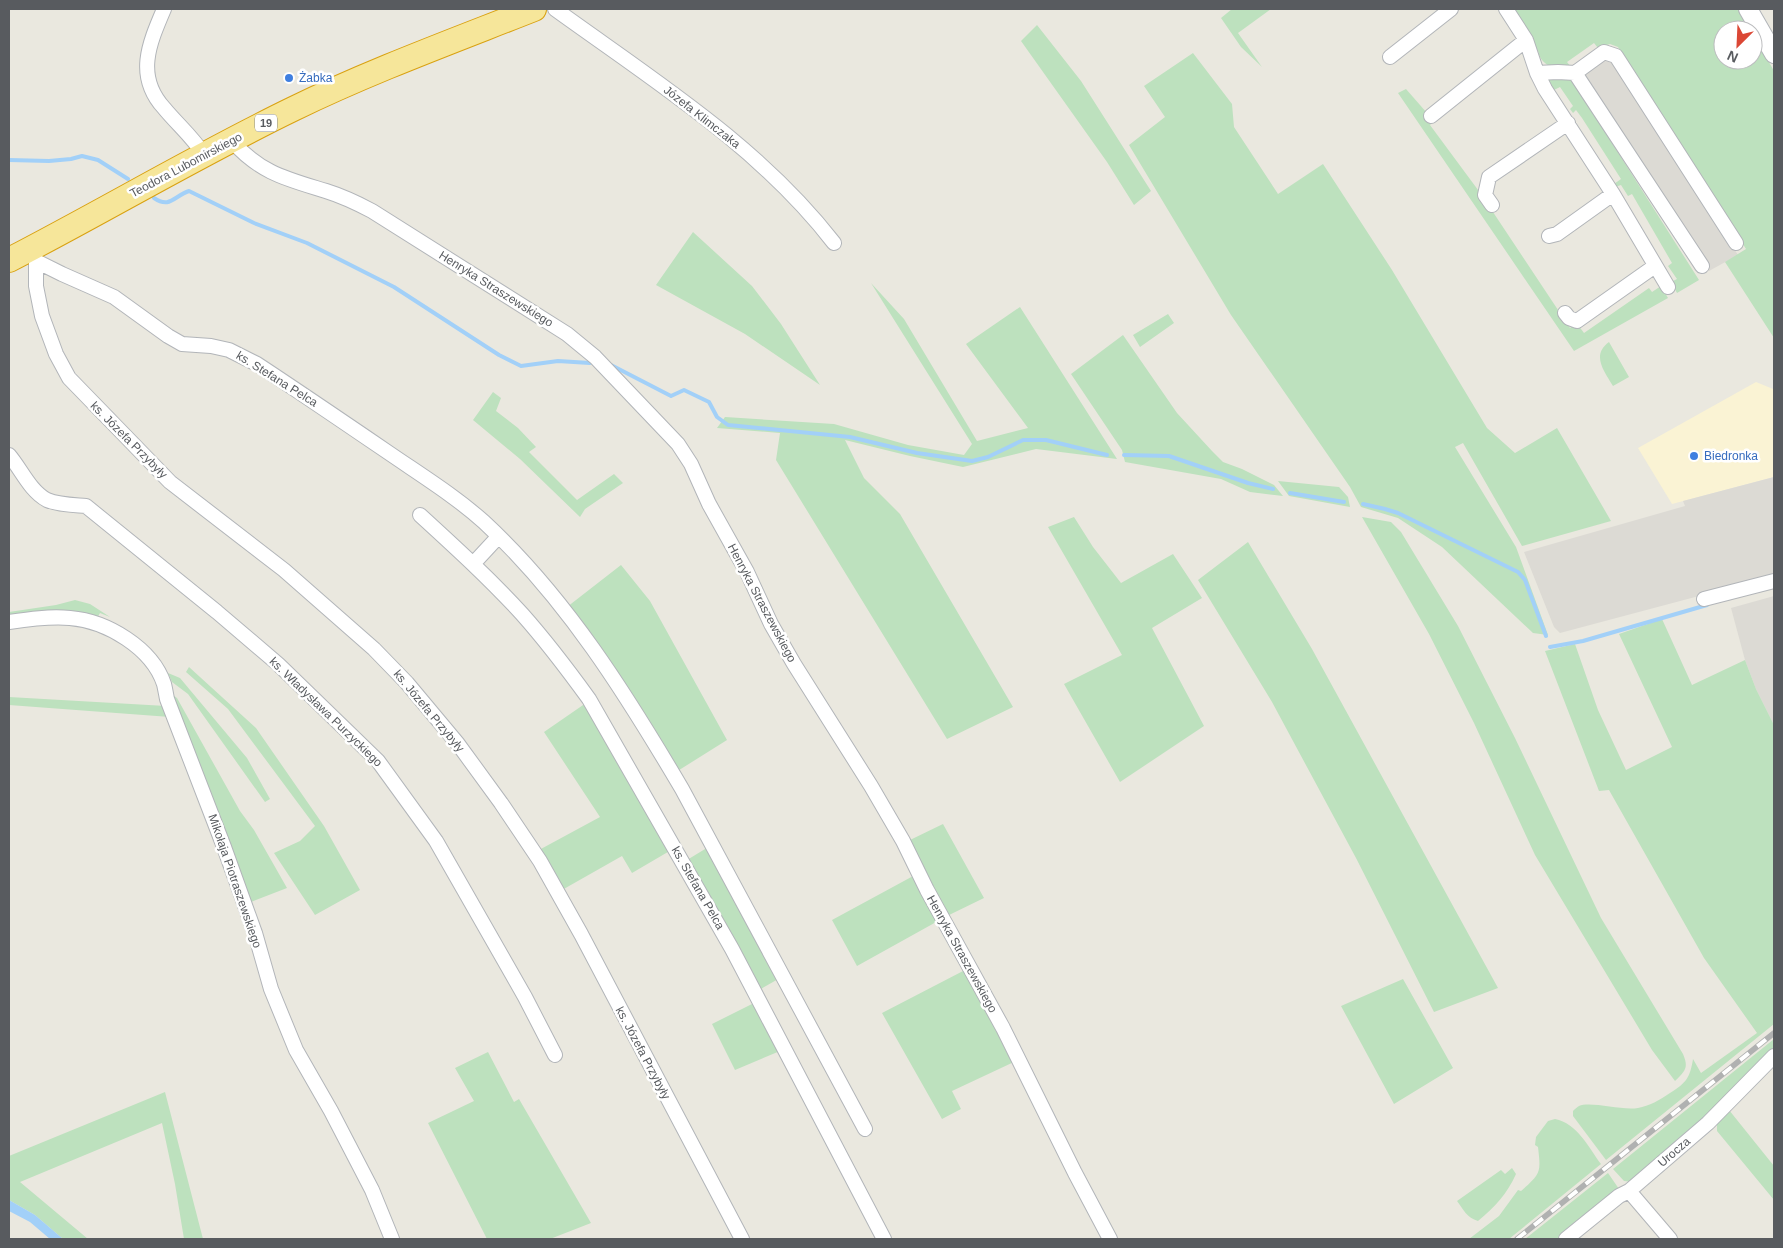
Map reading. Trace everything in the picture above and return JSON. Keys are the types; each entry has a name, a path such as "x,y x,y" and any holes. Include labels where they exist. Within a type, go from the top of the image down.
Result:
{"highway":[{"name":"Teodora Lubomirskiego","path":"24,257 204,155 293,109 358,80 534,9"}],"street":[{"path":"164,9 149,51 146,67 148,81 153,94 163,108 204,155"},
{"name":"Józefa Klimczaka","path":"555,9 717,126 788,190 814,217 834,243"},
{"path":"1390,57 1451,9"},
{"path":"1506,9 1526,40 1537,73 1545,89 1613,194 1668,287"},
{"path":"1748,9 1774,54"},
{"path":"1431,116 1526,40"},
{"path":"1537,73 1575,73 1604,52 1616,56 1736,243"},
{"path":"1575,73 1702,266"},
{"path":"1492,205 1485,195 1486,182 1489,177 1568,123"},
{"name":"Henryka Straszewskiego","path":"232,141 253,161 273,173 291,181 347,199 372,211 567,334 595,357 678,444 697,476 747,572 771,624 903,841 927,890 1008,1037 1074,1173 1110,1239"},
{"path":"1549,236 1557,234 1613,194"},
{"name":"ks. Stefana Pelca","path":"24,257 114,297 182,344 211,346 229,350 257,364 431,481 483,522 498,537 572,618 656,745 720,857 865,1128"},
{"name":"ks. Józefa Przybyły","path":"24,257 36,286 42,316 56,354 69,378 170,482 284,570 374,649 407,683 458,744 501,803 540,862 581,934 742,1239"},
{"path":"1565,313 1569,318 1577,321 1655,266"},
{"name":"ks. Władysława Purzyckiego","path":"9,455 35,491 48,500 86,506 210,606 278,664 378,761 436,841 555,1055"},
{"name":"ks. Stefana Pelca","path":"420,515 473,564 522,614 563,663 589,699 732,949 884,1239"},
{"path":"473,564 498,537"},
{"path":"1704,599 1774,581"},
{"name":"Mikołaja Piotraszewskiego","path":"9,622 36,618 71,618 92,622 114,631 133,643 153,664 164,683 167,699 252,924 271,989 296,1050 331,1111 367,1181 392,1239"},
{"name":"Urocza","path":"1566,1239 1619,1196 1629,1191 1708,1123 1774,1056"},
{"path":"1629,1191 1670,1239"}],"shaded area":[{"path":"1609,56 1738,255 1709,271 1583,73"},
{"path":"1756,382 1773,389 1774,392 1774,477 1672,504 1638,448"},
{"path":"1774,477 1774,576 1560,633 1554,627 1524,552 1685,506 1683,501"},
{"path":"1774,596 1774,725 1756,689 1745,660 1731,608"}],"green space":[{"path":"1232,9 1271,9 1238,33 1262,67 1241,47 1221,18"},
{"path":"1511,9 1738,9 1744,20 1713,20 1713,70 1763,70 1763,52 1774,71 1774,338 1725,262 1746,249 1618,47 1610,44 1598,48 1594,43 1567,62 1571,67 1560,68 1550,66 1542,61 1538,51"},
{"path":"1037,25 1081,81 1151,191 1134,205 1107,162 1021,41"},
{"path":"1193,53 1232,104 1234,127 1278,194 1323,164 1392,270 1487,428 1515,453 1557,428 1611,521 1522,546 1463,443 1455,447 1516,547 1548,635 1533,633 1442,547 1398,518 1361,507 1350,487 1231,315 1129,145 1165,117 1144,86"},
{"path":"1566,76 1572,80 1699,280 1677,293 1671,282 1677,279 1668,266 1672,263 1632,194 1628,196 1621,185 1615,187 1614,184 1621,179 1582,118 1576,110 1573,113 1570,109 1573,106 1560,87 1554,90 1546,81 1549,78"},
{"path":"1406,89 1434,121 1430,125 1481,194 1570,328 1578,325 1584,333 1649,288 1652,292 1661,286 1668,298 1574,351 1398,93"},
{"path":"693,232 752,286 781,324 820,385 745,334 656,285"},
{"path":"871,283 904,319 977,441 1028,428 966,344 1020,307 1117,459 1036,449 963,467 845,440 864,478 900,514 1013,707 947,739 776,460 780,433 717,428 725,417 834,424 908,445 964,455 972,444"},
{"path":"1168,314 1174,323 1140,347 1133,335"},
{"path":"1123,335 1177,413 1212,451 1223,462 1274,485 1283,496 1250,492 1221,479 1125,462 1122,450 1071,374"},
{"path":"1609,342 1629,377 1613,386 1603,369 1600,358 1601,352"},
{"path":"493,392 501,398 496,411 518,428 536,447 529,452 577,500 614,474 623,483 585,509 580,517 520,459 473,420"},
{"path":"1278,481 1339,487 1348,497 1350,507 1289,496"},
{"path":"1074,517 1093,547 1121,583 1173,554 1202,598 1152,628 1204,726 1120,782 1064,684 1122,655 1048,527"},
{"path":"1362,517 1391,522 1401,532 1458,626 1515,738 1601,918 1683,1054 1686,1066 1675,1081 1652,1050 1535,855 1474,723 1429,634"},
{"path":"1248,542 1312,649 1498,988 1434,1012 1356,858 1272,702 1198,580"},
{"path":"621,565 650,601 727,740 676,772 567,607"},
{"path":"75,600 90,604 110,617 100,613 96,620 9,618 9,612 56,605"},
{"path":"1662,619 1692,685 1745,660 1756,689 1774,725 1774,1024 1606,1160 1573,1116 1573,1111 1577,1107 1591,1105 1631,1109 1650,1104 1666,1096 1684,1083 1689,1075 1693,1059 1701,1073 1757,1033 1704,958 1609,790 1599,791 1545,651 1575,644 1598,710 1626,770 1672,747 1619,634"},
{"path":"189,667 256,728 324,826 360,890 315,915 274,853 300,841 315,826 228,709 186,672"},
{"path":"168,673 180,678 247,758 270,799 265,802 188,694 172,682"},
{"path":"170,693 177,698 240,811 254,830 287,888 251,902"},
{"path":"9,697 166,706 170,717 9,705"},
{"path":"586,703 673,849 632,873 622,856 562,890 539,850 600,817 544,732"},
{"path":"943,824 984,898 947,916 910,840"},
{"path":"710,846 780,978 759,990 687,860"},
{"path":"915,875 938,921 857,966 832,920"},
{"path":"965,970 1016,1061 952,1091 961,1109 942,1119 882,1013"},
{"path":"1403,979 1453,1068 1394,1104 1341,1006"},
{"path":"756,1002 780,1051 735,1070 712,1024"},
{"path":"1774,1039 1774,1050 1758,1068 1633,1182 1624,1181 1613,1169"},
{"path":"488,1052 514,1102 519,1099 591,1223 550,1239 487,1239 428,1123 474,1101 455,1068"},
{"path":"165,1092 203,1239 184,1239 162,1123 20,1182 88,1239 63,1239 35,1215 9,1200 9,1156"},
{"path":"1729,1110 1774,1166 1774,1200 1717,1131 1717,1122"},
{"path":"1555,1119 1570,1125 1601,1164 1509,1239 1469,1239 1499,1216 1518,1190 1521,1191 1536,1176 1539,1162 1538,1147 1535,1145 1536,1137 1548,1121"},
{"path":"1512,1168 1516,1174 1509,1188 1478,1221 1474,1220 1463,1210 1457,1201 1501,1170 1505,1174"},
{"path":"1608,1173 1619,1189 1560,1239 1525,1239"}],"water":[{"path":"9,1200 35,1215 63,1239 50,1239 30,1222 9,1211"}],"waterway":[{"path":"9,160 49,161 82,156 98,160 128,179"},
{"path":"154,198 159,201 168,202 189,191 254,223 307,243 394,287 499,355 521,366 558,361 590,363"},
{"path":"609,364 671,396 684,390 709,402 717,417 728,425 850,437 917,453 972,461 988,457 1023,440 1046,440 1107,455"},
{"path":"1124,455 1169,456 1248,483 1273,489"},
{"path":"1290,493 1344,502"},
{"path":"1363,504 1398,513 1518,572 1525,580 1546,636"},
{"path":"1550,647 1583,641 1707,605"}],"railway":[{"path":"1517,1239 1774,1033"}],"place":[{"name":"Żabka","path":"289,78"},
{"name":"Biedronka","path":"1694,456"}]}
